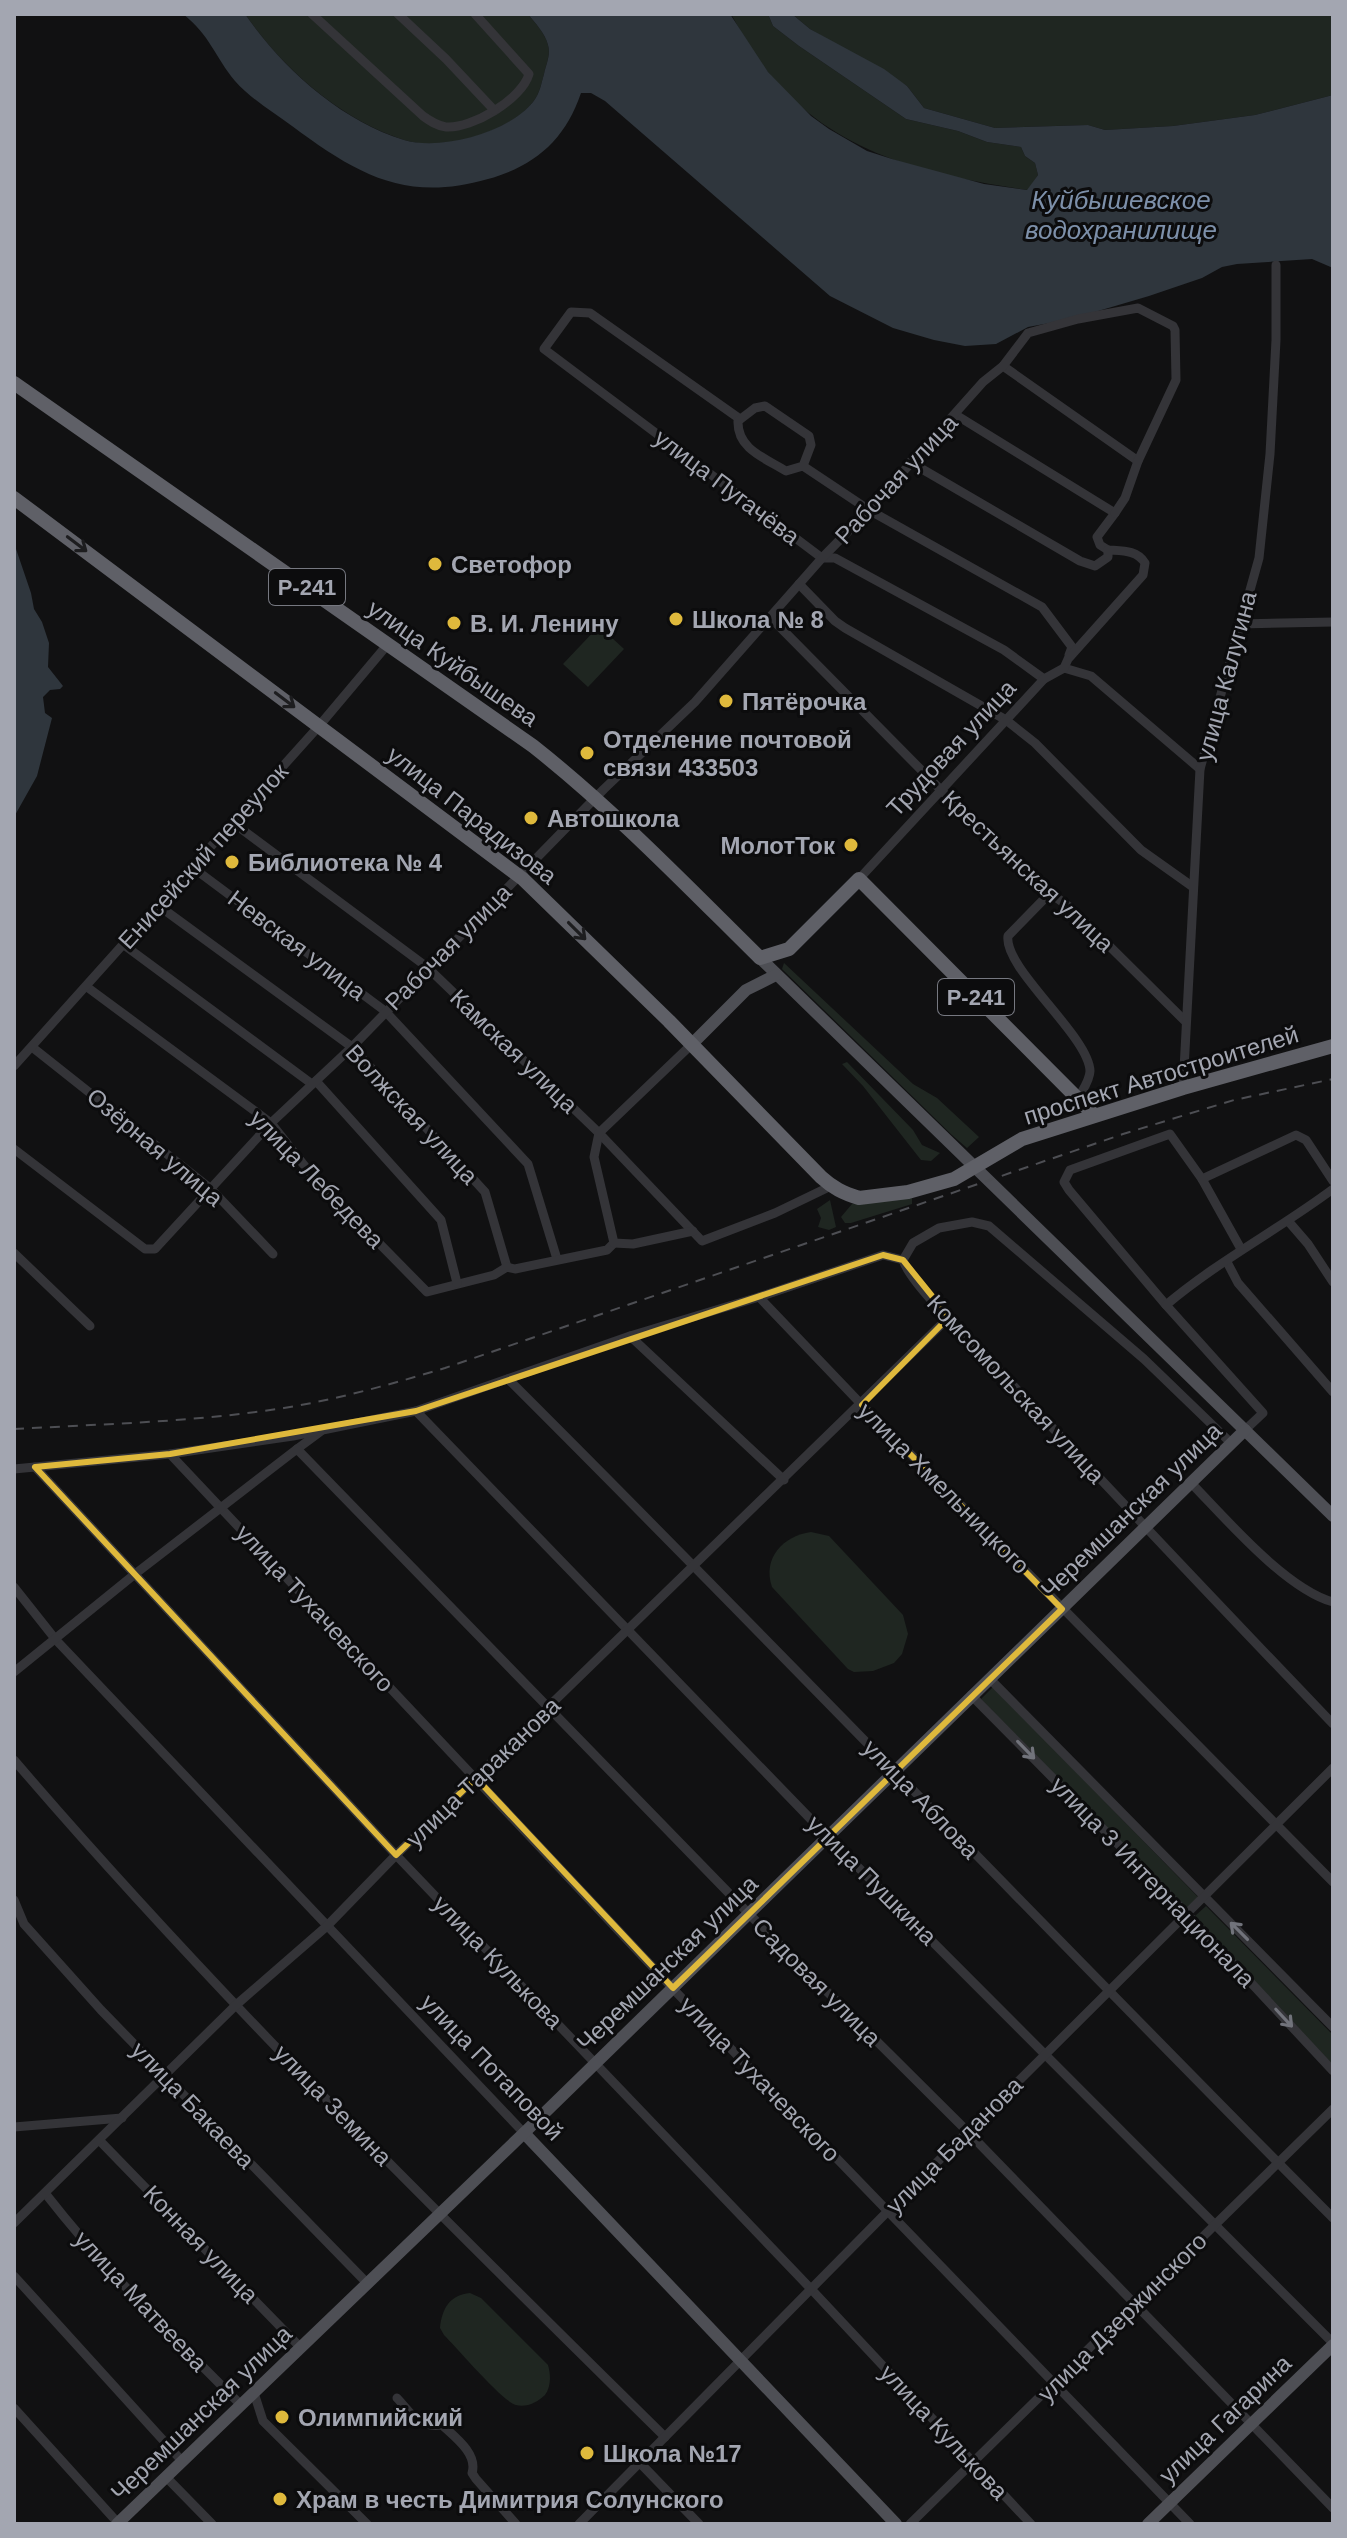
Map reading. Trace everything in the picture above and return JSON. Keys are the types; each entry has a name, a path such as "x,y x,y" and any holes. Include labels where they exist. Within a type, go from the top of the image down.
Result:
{"highway":[{"name":"улица Куйбышева","path":"14,383 533,746 596,798 760,958"},
{"name":"улица Парадизова","path":"14,498 519,875 692,1044 831,1186 859,1198 870,1197"},
{"name":"Трудовая улица","path":"789,949 859,879"},
{"name":"Р-241","path":"859,879 1094,1115"},
{"path":"760,958 789,949"},
{"name":"проспект Автостроителей","path":"870,1197 931,1187 954,1179 1022,1139 1183,1088 1333,1046"}],"main road":[{"path":"746,990 776,975 789,949"},
{"path":"760,958 1333,1516"},
{"path":"692,1044 746,990 760,958"},
{"name":"Черемшанская улица","path":"117,2524 524,2133 1245,1430"},
{"name":"улица Потаповой","path":"524,2133 896,2524"},
{"name":"улица Гагарина","path":"1148,2524 1333,2344"}],"street":[{"path":"312,14 358,59 433,123 451,127 494,110 513,98 523,88 529,74 475,14"},
{"path":"398,14 494,110"},
{"name":"улица Калугина","path":"1183,1088 1200,769 1259,558 1270,454 1276,265"},
{"name":"Рабочая улица","path":"14,1149 145,1249 155,1249 271,1123 352,1047 427,967 695,702 983,382 1003,366 1028,333 1078,319 1138,308 1173,326 1176,380 1138,461"},
{"name":"улица Пугачёва","path":"740,419 590,313 571,312 544,349 822,558 835,558 1004,650 1044,679"},
{"path":"910,462 1080,561 1095,566 1108,557 1108,550 1100,545 1097,537 1125,498 1138,461 1003,366"},
{"path":"765,406 809,436 811,445 803,466 786,471 745,446 738,431 740,419 755,408 765,406"},
{"path":"956,415 1115,513"},
{"path":"803,466 869,510 1042,607 1072,647 1066,663 1091,676 1200,769"},
{"name":"Трудовая улица","path":"859,879 1044,679 1066,663 1143,575 1145,563 1140,556 1132,552 1108,550"},
{"path":"799,584 845,628 1006,720 1035,743 1141,850 1193,887"},
{"name":"Крестьянская улица","path":"770,617 1023,873 1072,909 1186,1022"},
{"path":"1239,624 1333,622"},
{"name":"Енисейский переулок","path":"14,1066 319,726 388,644"},
{"name":"Камская улица","path":"232,822 427,967 599,1133 702,1241 775,1213 831,1186"},
{"name":"Невская улица","path":"192,867 385,1011 528,1164 557,1259"},
{"path":"1049,894 1008,936 1007,945 1078,1044 1090,1069 1078,1099"},
{"name":"Волжская улица","path":"159,906 352,1047 485,1192 507,1267"},
{"path":"124,945 314,1083 441,1220 457,1283 494,1275 507,1267 515,1269 607,1250 614,1243 633,1244 693,1231"},
{"name":"улица Лебедева","path":"87,987 271,1123 311,1174 427,1292 457,1283"},
{"path":"614,1243 594,1157 599,1133 692,1044"},
{"name":"Озёрная улица","path":"32,1047 211,1189 273,1254"},
{"path":"1241,1249 1202,1179 1170,1134 1080,1165 1065,1176 1064,1182 1069,1190 1263,1413 1245,1430"},
{"path":"1202,1179 1296,1135 1306,1140 1333,1181"},
{"path":"1166,1305 1202,1274 1227,1262 1241,1249 1289,1222 1333,1189"},
{"path":"14,1469 170,1454 416,1411 630,1336 883,1255 903,1260 913,1243 939,1228 972,1222 989,1226 1144,1359 1231,1443"},
{"path":"1289,1222 1333,1282"},
{"path":"14,1253 90,1326"},
{"name":"Комсомольская улица","path":"903,1260 906,1271 1333,1724"},
{"path":"1227,1262 1238,1283 1333,1392"},
{"name":"улица Хмельницкого","path":"759,1297 1333,1882"},
{"name":"улица Тараканова","path":"14,2223 236,2005 327,1926 396,1855 629,1632 949,1317"},
{"path":"630,1336 784,1480"},
{"name":"улица Аблова","path":"508,1379 696,1566 1108,1992 1333,2218"},
{"name":"улица Пушкина","path":"416,1411 827,1836 1333,2344"},
{"path":"14,1672 219,1508 300,1452 326,1429"},
{"name":"Садовая улица","path":"300,1452 1333,2508"},
{"name":"улица Тухачевского","path":"170,1454 673,1988 1190,2524"},
{"name":"улица Кулькова","path":"35,1467 396,1855 1031,2524"},
{"path":"1192,1484 1281,1571 1319,1598 1333,1602"},
{"name":"улица Потаповой","path":"14,1587 56,1640 524,2133"},
{"name":"улица 3 Интернационала","path":"989,1678 1333,2027"},
{"name":"улица 3 Интернационала","path":"971,1695 1187,1914 1333,2071"},
{"name":"улица Земина","path":"14,1760 100,1860 236,2005 438,2213 665,2437"},
{"name":"улица Баданова","path":"579,2524 1333,1768"},
{"name":"улица Бакаева","path":"14,1900 24,1924 164,2075 366,2282"},
{"name":"улица Дзержинского","path":"910,2524 1333,2109"},
{"path":"15,2126 122,2118"},
{"name":"Конная улица","path":"100,2141 301,2348"},
{"name":"улица Матвеева","path":"45,2193 133,2297 241,2405"},
{"path":"14,2276 182,2461"},
{"path":"254,2393 263,2421 367,2524"},
{"path":"397,2398 421,2424 442,2425 452,2435 472,2457 475,2464 472,2473 476,2479 516,2524"},
{"path":"14,2408 117,2524"},
{"path":"641,2464 699,2524"},
{"path":"166,2477 212,2524"}],"highlighted area":[{"path":"883,1255 903,1260 949,1317 862,1405 1062,1609 673,1988 476,1778 396,1855 35,1467 170,1454 416,1411"}],"shaded area":[{"path":"245,14 528,14 545,36 549,56 535,99 508,123 473,137 419,143 380,131 315,90 277,54"},
{"path":"731,14 768,14 773,26 799,46 906,119 958,131 987,142 1021,147 1025,156 1035,163 1038,175 1028,190 988,184 912,166 842,136 811,115 782,88 756,56"},
{"path":"792,14 1331,14 1333,95 1255,115 1173,126 1105,130 1088,125 995,128 924,108 907,86 810,29"},
{"path":"599,626 624,649 588,687 563,664"},
{"path":"784,963 913,1084 937,1098 979,1137 967,1148 952,1135 782,969"},
{"path":"847,1062 913,1130 922,1145 940,1153 931,1161 921,1160 842,1064"},
{"path":"912,1198 912,1204 851,1223 845,1223 841,1217 852,1204"},
{"path":"830,1200 836,1227 829,1230 818,1227 821,1218 817,1209"},
{"path":"811,1532 829,1536 903,1615 908,1634 902,1654 894,1663 873,1671 854,1672 848,1669 772,1587 770,1567 777,1550 792,1538"},
{"path":"993,1687 1198,1897 1187,1909 981,1699"},
{"path":"1206,1906 1333,2035 1333,2065 1195,1916"},
{"path":"470,2293 481,2298 548,2365 548,2388 539,2400 524,2406 510,2402 444,2335 440,2328 445,2309 457,2296"}],"water":[{"name":"Куйбышевское водохранилище","path":"183,14 245,14 295,73 336,106 380,131 404,140 436,143 491,131 508,123 533,102 541,85 549,49 542,32 528,14 730,14 768,72 811,116 829,129 867,151 892,159 984,184 1027,190 1038,175 1035,163 1025,156 1021,147 987,142 958,131 906,119 799,46 773,26 768,14 792,14 810,29 884,69 907,86 924,108 995,128 1088,125 1105,130 1173,126 1255,115 1333,95 1333,268 1312,259 1237,264 1149,296 1071,319 1028,327 996,344 965,346 934,340 893,328 830,296 605,101 591,93 581,93 557,137 520,167 458,186 432,188 407,185 383,180 338,158 255,99 235,81 206,38"},
{"path":"14,543 34,609 49,643 48,667 63,686 50,690 43,697 45,713 52,718 37,776 14,817"}],"railway":[{"path":"14,1429 251,1413 345,1396 445,1368 1123,1134 1234,1100 1333,1079"}],"place":[{"name":"Светофор","path":"435,564"},
{"name":"Школа № 8","path":"676,619"},
{"name":"В. И. Ленину","path":"454,623"},
{"name":"Пятёрочка","path":"726,701"},
{"name":"Отделение почтовой связи 433503","path":"587,753"},
{"name":"Автошкола","path":"531,818"},
{"name":"МолотТок","path":"851,845"},
{"name":"Библиотека № 4","path":"232,862"},
{"name":"Олимпийский","path":"282,2417"},
{"name":"Школа №17","path":"587,2453"},
{"name":"Храм в честь Димитрия Солунского","path":"280,2499"}]}
